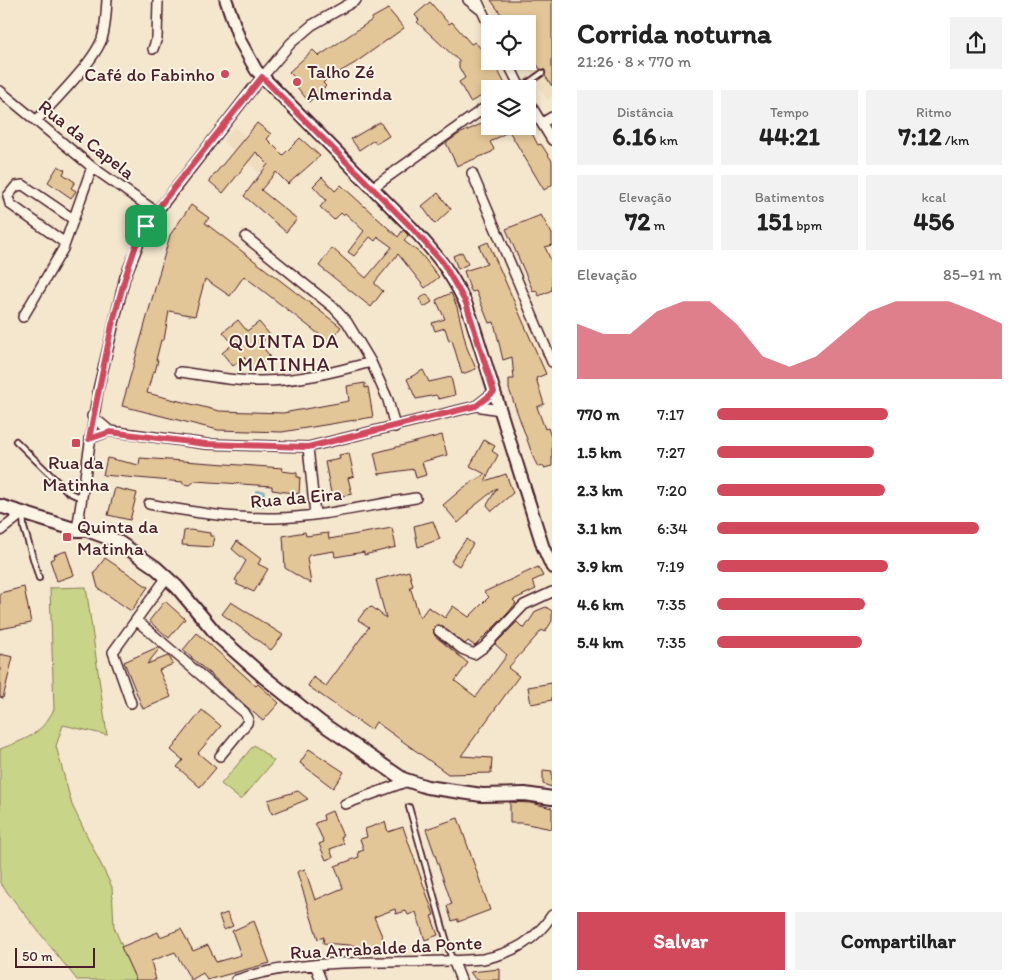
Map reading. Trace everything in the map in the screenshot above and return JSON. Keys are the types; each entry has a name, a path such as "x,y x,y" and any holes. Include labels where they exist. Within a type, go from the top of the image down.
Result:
{"main road":[{"path":"0,506 77,530 85,536 115,547 122,547 167,577 218,636 264,677 320,722 408,782 427,787 482,795 526,794 552,798"}],"street":[{"path":"36,121 98,47 105,26 106,0"},
{"path":"153,49 157,38 158,0"},
{"path":"226,0 249,61 262,77 427,243 451,275 471,317 494,392 547,546 552,567"},
{"path":"77,530 92,416 127,270 136,245 155,212 291,43 312,25 356,0"},
{"path":"468,0 481,10"},
{"path":"477,0 484,15"},
{"name":"Rua da Capela","path":"0,91 92,167 155,212"},
{"path":"372,188 481,110"},
{"path":"536,114 552,140"},
{"path":"542,123 552,118"},
{"path":"22,317 65,243 92,167"},
{"path":"472,174 552,360"},
{"path":"65,243 10,204 8,196 16,186 23,185 73,219"},
{"path":"246,237 334,307 359,339 371,362 388,400 395,427"},
{"path":"180,372 259,381 281,380 314,376 371,362"},
{"path":"89,439 110,432 206,444 308,447 476,406 494,392"},
{"path":"476,406 500,410"},
{"path":"92,416 110,432"},
{"path":"308,447 316,514"},
{"name":"Rua da Eira","path":"149,504 239,518 277,518 316,514 416,498"},
{"path":"0,531 22,514"},
{"path":"131,703 112,652 167,577"},
{"path":"438,631 462,649 474,654 484,647 524,605 552,592"},
{"path":"136,620 244,712 248,718 247,723 220,756"},
{"path":"345,804 408,782"},
{"name":"Rua Arrabalde da Ponte","path":"236,980 280,968 315,965 483,960 517,949 536,936 552,915"},
{"path":"452,960 461,980"},
{"path":"315,965 321,980"}],"lane":[{"path":"531,80 542,72"},
{"path":"16,442 68,492 81,498"},
{"path":"22,514 24,528 39,578"},
{"path":"409,808 452,960"}],"shaded area":[{"path":"486,0 552,0 552,96 547,100 530,70 536,70 536,15 494,15"},
{"path":"234,127 269,156 277,172 269,181 223,141"}],"green space":[{"path":"86,587 107,735 63,725 56,746 72,805 112,887 114,927 136,980 77,980 0,883 0,749 32,735 44,725 54,709 50,588"},
{"path":"254,745 274,761 241,800 221,784"}],"water":[{"path":"256,491 264,491 264,506 253,506"}],"building":[{"path":"491,0 552,0 552,86 545,76 545,70 540,69 536,63 536,15 502,15"},
{"path":"430,2 449,24 452,22 471,44 475,42 481,49 481,70 498,70 503,80 481,80 481,96 470,102 459,82 465,78 459,67 459,61 417,22 419,20 415,15"},
{"path":"388,9 404,28 355,63 336,74 334,72 323,83 326,86 309,102 292,81 295,78 289,72 313,50 319,56 372,20 372,18"},
{"path":"380,122 389,136 376,144 374,140 359,150 351,139"},
{"path":"257,123 271,134 267,139 283,155 300,138 320,156 288,184 276,172 261,190 297,219 286,232 244,196 268,164 256,152 223,193 209,181"},
{"path":"481,124 481,135 502,135 490,142 494,149 492,152 457,166 446,143 459,134"},
{"path":"511,135 533,135 538,145 541,144 552,161 552,185 544,190"},
{"path":"58,166 65,170 63,174 75,182 71,188 76,191 71,198 48,182"},
{"path":"322,177 335,191 341,185 398,237 403,230 408,235 404,241 421,254 439,277 425,288 398,254 375,282 383,291 371,307 319,266 332,248 366,278 392,247 378,237 375,241 370,237 354,256 348,252 364,231 345,213 343,215 341,213 334,220 320,207 326,200 313,186"},
{"path":"438,193 451,209 435,224 422,206"},
{"path":"191,205 209,218 205,223 341,327 329,342 244,276 230,296 205,279 195,316 169,311 164,340 161,340 155,372 153,371 147,393 219,411 283,413 349,401 347,386 365,383 365,388 368,387 373,417 282,432 218,430 122,406 170,235"},
{"path":"541,215 552,234 552,245 545,247 552,263 552,290 539,296 536,290 533,291 506,229"},
{"path":"488,242 546,374 536,378 544,404 537,407 545,429 548,428 552,440 552,466 538,467 534,459 509,389 509,379 514,379 512,357 503,360 494,322 489,323 476,291 472,292 470,289 464,271 487,264 479,246"},
{"path":"462,252 468,264 458,269 453,256"},
{"path":"451,293 457,307 467,348 476,369 462,374 452,340 449,341 445,328 435,331 432,323 445,319 436,300"},
{"path":"427,294 432,302 424,307 419,299"},
{"path":"238,320 247,331 259,322 270,335 260,344 270,356 254,370 244,357 233,366 222,353 233,344 223,332"},
{"path":"423,370 429,382 451,377 455,395 439,399 436,395 416,399 407,379"},
{"path":"442,435 447,455 422,462 426,475 416,478 414,469 379,474 374,453"},
{"path":"484,440 495,446 492,451 498,455 485,481 506,474 513,493 492,511 487,505 497,488 468,511 469,513 458,523 443,505 463,488 485,474 470,466"},
{"path":"349,453 354,476 348,478 352,494 332,498 325,462 340,459 339,455"},
{"path":"107,458 139,465 140,458 283,468 282,471 297,473 297,477 300,477 299,494 272,490 272,486 195,481 190,485 183,484 183,482 103,475"},
{"path":"115,488 137,493 130,520 108,515"},
{"path":"433,521 440,539 418,547 414,526"},
{"path":"392,528 396,547 364,555 364,552 335,557 334,551 309,555 307,558 311,584 285,568 283,536 305,532 306,536 328,533 329,539"},
{"path":"184,531 210,533 210,536 214,536 212,547 182,545"},
{"path":"466,539 473,544 459,566 451,561"},
{"path":"237,541 261,559 258,564 268,569 254,592 236,584 238,582 235,580 246,561 232,549"},
{"path":"66,551 74,575 57,581 50,560 55,558 54,555"},
{"path":"105,558 148,587 131,611 98,588 94,573"},
{"path":"538,567 543,576 532,581 536,589 513,600 516,603 508,613 475,646 468,641 465,644 440,625 436,625 433,630 435,636 468,663 455,681 476,697 507,655 495,644 517,622 524,629 536,611 546,607 552,611 552,621 545,632 542,630 508,668 519,676 461,756 492,758 491,773 448,774 376,722 371,730 308,686 313,677 326,686 369,627 358,620 366,609 372,607 386,618 376,580 409,571 413,586 410,587 420,618 428,607 445,618 453,606 469,617 489,597 484,592"},
{"path":"24,587 31,623 0,629 0,593"},
{"path":"165,601 185,619 169,638 149,621"},
{"path":"231,602 283,635 271,650 222,614"},
{"path":"197,633 256,686 258,684 279,703 263,721 183,650"},
{"path":"158,647 160,648 147,664 168,656 170,658 173,664 159,670 171,697 143,709 124,662"},
{"path":"0,654 13,657 3,698 0,697"},
{"path":"552,683 552,700 531,704 528,687"},
{"path":"202,710 221,726 198,753 216,768 200,787 177,767 183,760 171,750"},
{"path":"309,749 344,772 333,788 300,763"},
{"path":"543,770 552,771 552,787 543,784"},
{"path":"298,791 308,799 272,814 268,800"},
{"path":"510,802 531,803 552,808 552,829 522,823 510,823"},
{"path":"332,811 343,836 341,837 344,844 330,849 333,857 326,860 319,844 324,842 315,823 324,820 323,815"},
{"path":"458,818 490,910 458,922 458,919 452,921 447,906 452,904 426,829"},
{"path":"385,822 388,832 403,827 434,915 431,916 438,935 425,940 416,912 408,915 406,911 396,914 395,909 374,917 387,948 323,943 324,937 318,939 297,872 305,869 315,900 343,888 335,866 359,857 358,852 364,850 360,839 367,837 365,829"},
{"path":"227,913 233,926 224,930 219,916"},
{"path":"254,921 270,963 207,980 203,973 191,980 175,952 151,961 156,980 136,980 121,947 158,932 160,937 181,929 193,951 208,945 216,962 241,955 232,931"},
{"path":"500,969 500,980 476,980 470,972"}],"place":[{"name":"Café do Fabinho","path":"225,74"},
{"name":"Talho Zé Almerinda","path":"297,82"},
{"name":"Rua da Matinha","path":"76,443"},
{"name":"Quinta da Matinha","path":"67,537"}],"district":[{"name":"QUINTA DA MATINHA","path":"284,352"}],"route":[{"path":"262,77 411,227 443,263 466,303 494,392 476,406 308,447 282,448 206,444 110,432 89,439 92,416 112,325 129,262 146,226 262,77"}]}
